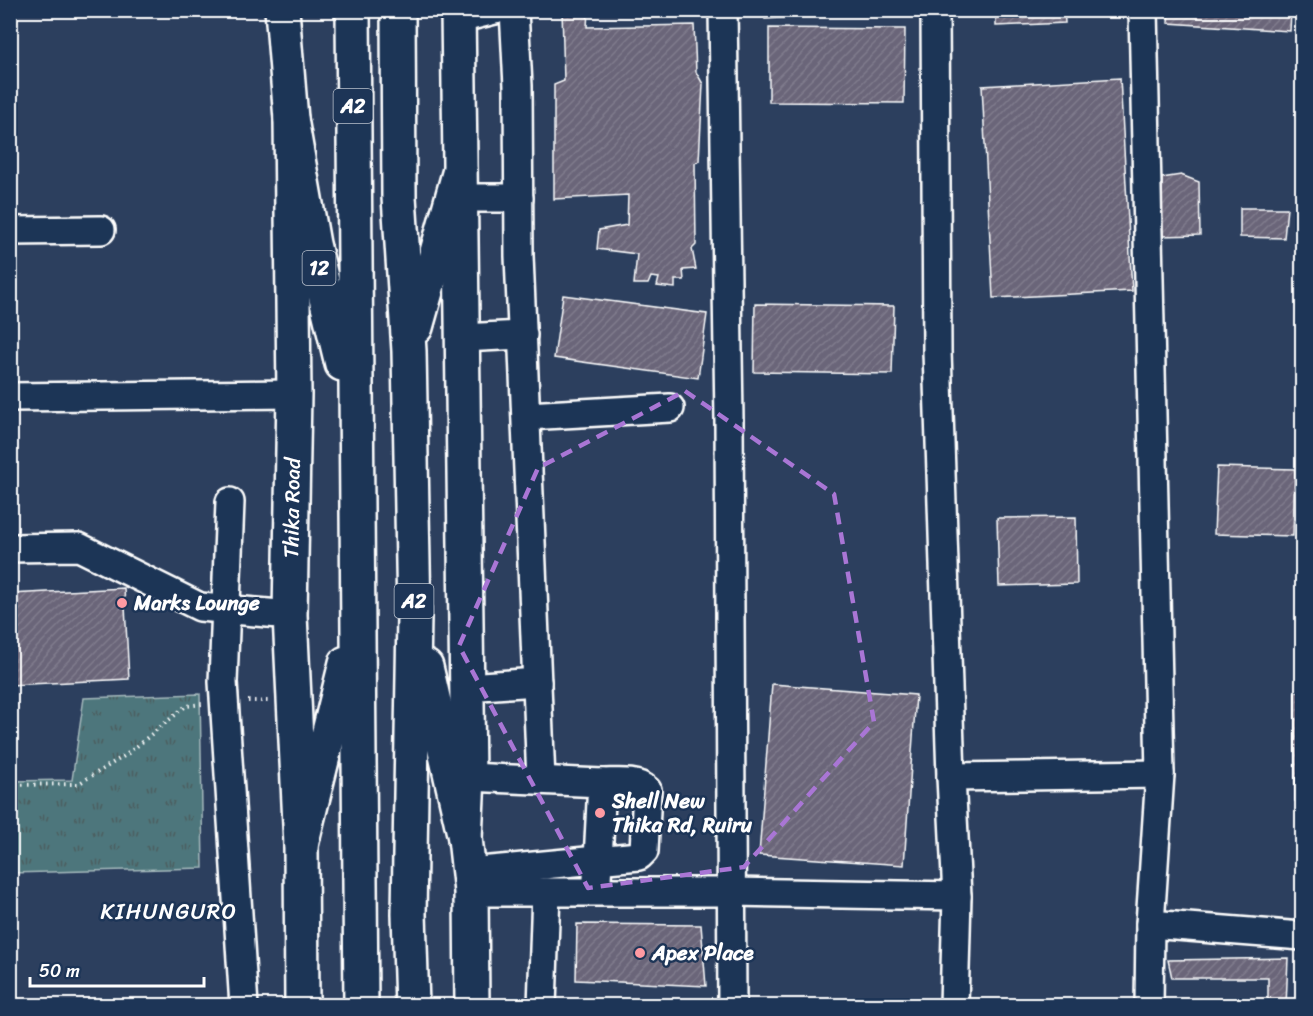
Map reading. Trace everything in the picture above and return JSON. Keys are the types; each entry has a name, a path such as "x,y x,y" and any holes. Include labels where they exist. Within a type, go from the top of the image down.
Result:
{"main road":[{"name":"Thika Road","path":"282,10 291,120 294,394 290,615 296,699 301,845 302,1005"},
{"name":"A2","path":"352,10 361,1005"},
{"name":"A2","path":"398,10 399,197 409,351 414,616 409,914 412,1005"},
{"path":"460,13 468,777 465,838"},
{"name":"12","path":"291,120 313,244 355,415"},
{"path":"409,351 460,184"},
{"path":"301,845 357,615"},
{"path":"414,616 465,838 470,882 472,1005"}],"street":[{"path":"460,13 495,10"},
{"path":"514,10 518,86 523,335 541,780"},
{"path":"723,10 729,420 732,1005"},
{"path":"935,10 937,351 957,896 954,1005"},
{"path":"1143,10 1160,774 1150,924 1149,1005"},
{"path":"460,184 519,198"},
{"path":"10,231 101,230"},
{"path":"462,338 523,335"},
{"path":"10,398 294,394"},
{"path":"527,416 670,408"},
{"path":"230,502 224,682 244,1005"},
{"path":"10,548 79,547 200,607 290,615"},
{"path":"467,687 537,682"},
{"path":"951,777 1160,774"},
{"path":"468,777 636,784 642,785 647,790 644,851 639,856 470,882"},
{"path":"596,892 602,783"},
{"path":"470,882 546,892 732,892 957,896"},
{"path":"542,1005 546,892"},
{"path":"1150,924 1302,936"}],"path":[{"path":"10,785 78,784 126,755 186,706 296,699"}],"highlighted area":[{"path":"685,391 834,494 874,722 744,867 588,888 459,646 538,468"}],"green space":[{"path":"200,694 203,868 11,873 11,781 72,780 84,698"}],"building":[{"path":"562,10 588,10 587,27 694,25 696,72 703,84 699,161 695,163 696,245 692,249 696,269 683,270 684,280 675,280 675,288 657,286 659,278 651,277 648,284 634,284 637,254 597,249 599,230 627,225 628,195 554,199 554,85 564,81"},
{"path":"765,10 831,10 831,15 765,19"},
{"path":"996,10 1064,10 1065,23 996,26"},
{"path":"1169,10 1291,10 1290,31 1168,23"},
{"path":"769,28 905,29 904,103 769,102"},
{"path":"1120,78 1132,291 993,298 982,86"},
{"path":"1181,175 1199,182 1200,235 1161,236 1162,178"},
{"path":"1240,208 1287,208 1284,238 1240,237"},
{"path":"563,295 707,314 698,378 554,358"},
{"path":"755,304 894,306 892,374 754,372"},
{"path":"1217,467 1295,469 1293,536 1214,534"},
{"path":"1076,517 1077,584 999,586 997,518"},
{"path":"124,588 129,679 10,685 10,594"},
{"path":"772,684 916,695 904,865 759,855"},
{"path":"1295,692 1302,692 1302,801 1295,801"},
{"name":"Apex Place","path":"577,924 701,925 706,986 576,980"},
{"path":"1288,958 1286,1006 1268,1006 1268,978 1172,978 1168,960"}],"place":[{"name":"Marks Lounge","path":"122,603"},
{"name":"Shell New Thika Rd, Ruiru","path":"600,813"},
{"name":"Apex Place","path":"640,953"}],"district":[{"name":"KIHUNGURO","path":"169,911"}]}
